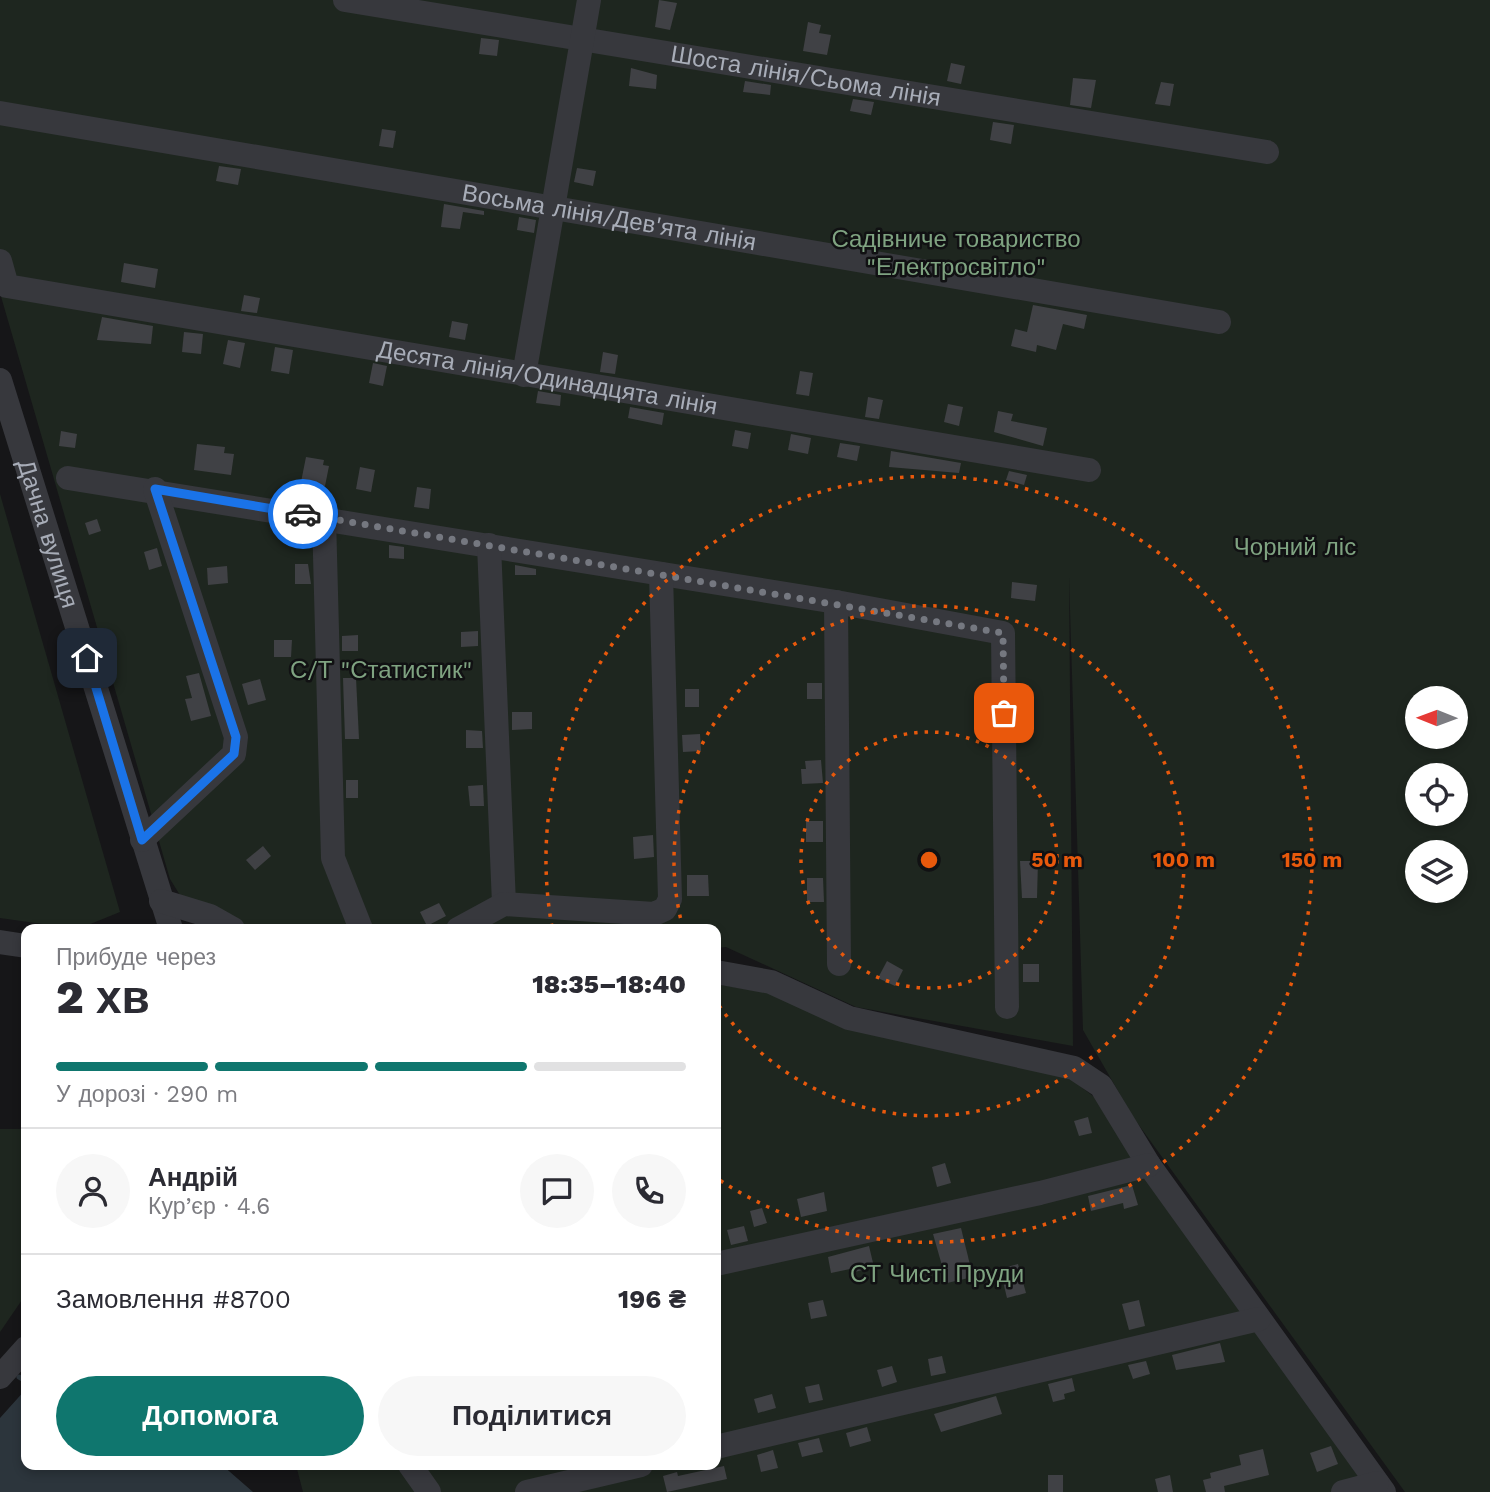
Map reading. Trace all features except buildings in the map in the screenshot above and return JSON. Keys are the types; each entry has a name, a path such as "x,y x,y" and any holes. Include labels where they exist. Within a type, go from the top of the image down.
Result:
{"street":[{"name":"Шоста лінія/Сьома лінія","path":"345,0 1267,152"},
{"path":"524,375 589,0"},
{"name":"Восьма лінія/Дев'ята лінія","path":"0,113 1219,322"},
{"name":"Десята лінія/Одинадцята лінія","path":"0,261 7,286 1088,470"},
{"name":"Дачна вулиця","path":"0,380 32,475 169,924"},
{"path":"68,478 155,489 324,517 836,602 1003,633 1007,1007"},
{"path":"142,840 234,754 236,737 155,489"},
{"path":"324,517 333,858 359,924"},
{"path":"489,545 504,904"},
{"path":"467,924 504,904 654,914 665,909 670,899 661,573"},
{"path":"836,602 839,964"},
{"path":"161,901 209,916 224,924"},
{"path":"0,942 21,945"},
{"path":"721,973 771,982 849,1018 925,1032 1074,1068 1101,1086 1149,1165 1381,1488 1344,1492"},
{"path":"721,1263 1040,1193 1149,1165"},
{"path":"721,1446 1259,1319"},
{"path":"0,1377 21,1354"},
{"path":"414,1470 429,1492"},
{"path":"527,1492 620,1470"}],"green space":[{"path":"0,0 1490,0 1490,1492 1405,1492 1133,1117 1083,1030 1069,577 1073,1046 856,1007 726,947 721,948 721,924 198,924 170,879 0,293"},
{"path":"0,494 120,912 90,924 43,924 0,918"},
{"name":"СТ Чисті Пруди","path":"721,985 769,993 1071,1079 1098,1100 1373,1492 303,1492 297,1470 721,1470"},
{"path":"0,1129 21,1129 21,1301 0,1332"}],"shaded area":[{"path":"21,1395 21,1470 228,1470 253,1492 0,1492 0,1418"}],"way so far":[{"path":"303,514 836,602 1003,633 1004,713"}],"route":[{"path":"87,658 142,840 234,754 236,737 155,489 303,514"}],"park label":[{"name":"Садівниче товариство \"Електросвітло\"","path":"956,253"},
{"name":"Чорний ліс","path":"1295,547"},
{"name":"С/Т \"Статистик\"","path":"381,670"}]}
